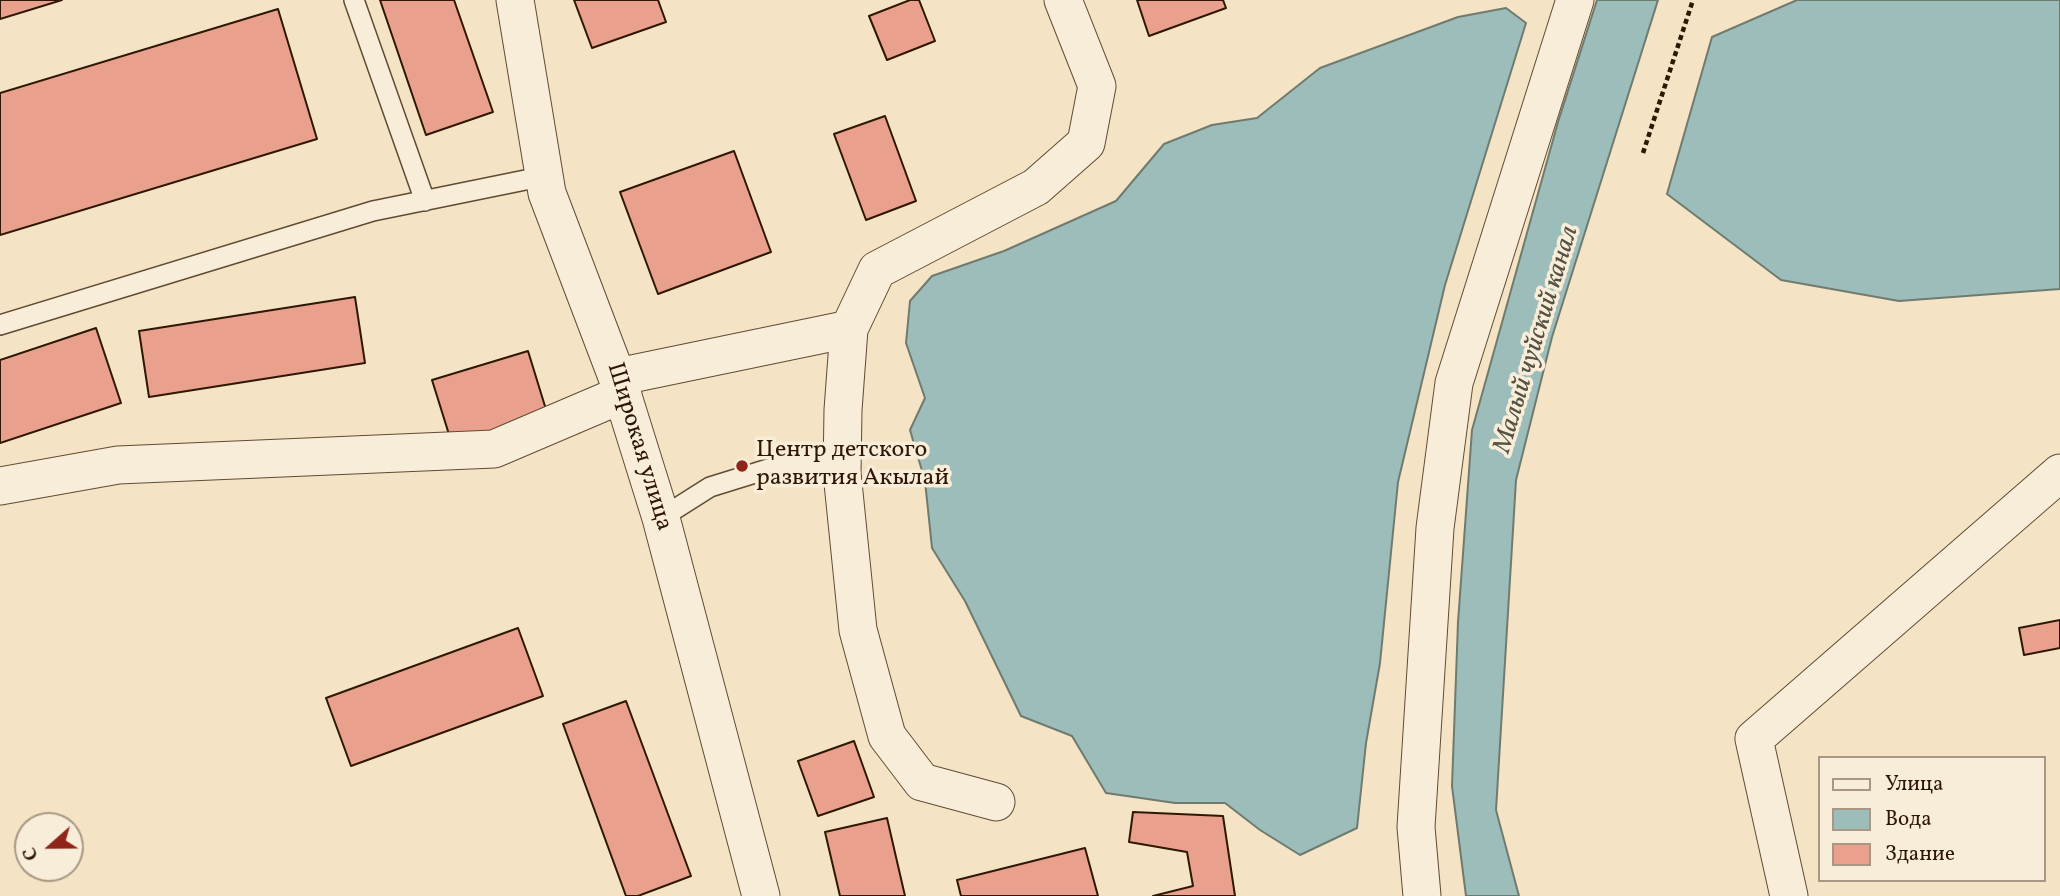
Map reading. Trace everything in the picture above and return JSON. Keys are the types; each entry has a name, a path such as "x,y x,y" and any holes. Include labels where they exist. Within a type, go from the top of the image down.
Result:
{"street":[{"name":"Широкая улица","path":"515,0 547,193 620,385 661,518 761,896"},
{"path":"996,802 922,782 887,736 858,630 842,473 849,329 877,270 1036,187 1086,143 1097,86 1063,0"},
{"path":"1422,896 1416,827 1434,528 1454,383 1575,0"},
{"path":"0,486 118,465 494,449 620,385 849,329"},
{"path":"1789,896 1754,739 2060,473"}],"lane":[{"path":"354,0 425,201"},
{"path":"0,325 373,211 545,176"},
{"path":"661,518 710,488 797,460 842,473"}],"path":[{"path":"1643,153 1693,0"}],"water":[{"name":"Малый чуйский канал","path":"1597,0 1658,0 1552,337 1516,480 1496,810 1519,896 1466,896 1452,786 1458,622 1472,430 1558,122"},
{"path":"1797,0 2060,0 2060,289 1899,301 1781,280 1667,194 1712,37"},
{"path":"1506,8 1526,23 1445,285 1398,482 1380,663 1366,743 1357,828 1300,855 1260,830 1225,803 1175,803 1106,793 1072,736 1021,716 965,601 932,548 925,481 910,430 925,398 906,343 910,301 932,276 1004,251 1116,201 1164,144 1212,125 1257,118 1320,68 1458,17"}],"building":[{"path":"0,0 62,0 0,19"},
{"path":"380,0 454,0 493,112 426,135"},
{"path":"574,0 658,0 666,22 592,48"},
{"path":"910,0 919,0 935,41 887,60 869,16"},
{"path":"1137,0 1223,0 1226,8 1149,36"},
{"path":"278,9 317,139 0,235 0,93"},
{"path":"885,116 916,201 866,220 834,134"},
{"path":"734,151 771,252 658,294 620,192"},
{"path":"355,297 365,363 149,397 139,331"},
{"path":"96,328 121,403 0,443 0,360"},
{"path":"528,351 548,416 452,444 432,380"},
{"path":"2060,620 2060,648 2024,655 2019,628"},
{"path":"518,628 543,696 351,766 326,698"},
{"path":"626,701 691,876 638,896 626,896 563,724"},
{"path":"854,741 874,797 818,816 798,761"},
{"path":"1133,812 1223,816 1235,896 1153,896 1193,886 1187,852 1129,842"},
{"path":"887,818 905,896 840,896 825,832"},
{"path":"1085,848 1098,896 961,896 957,880"}],"place":[{"name":"Центр детского развития Акылай","path":"742,466"}]}
